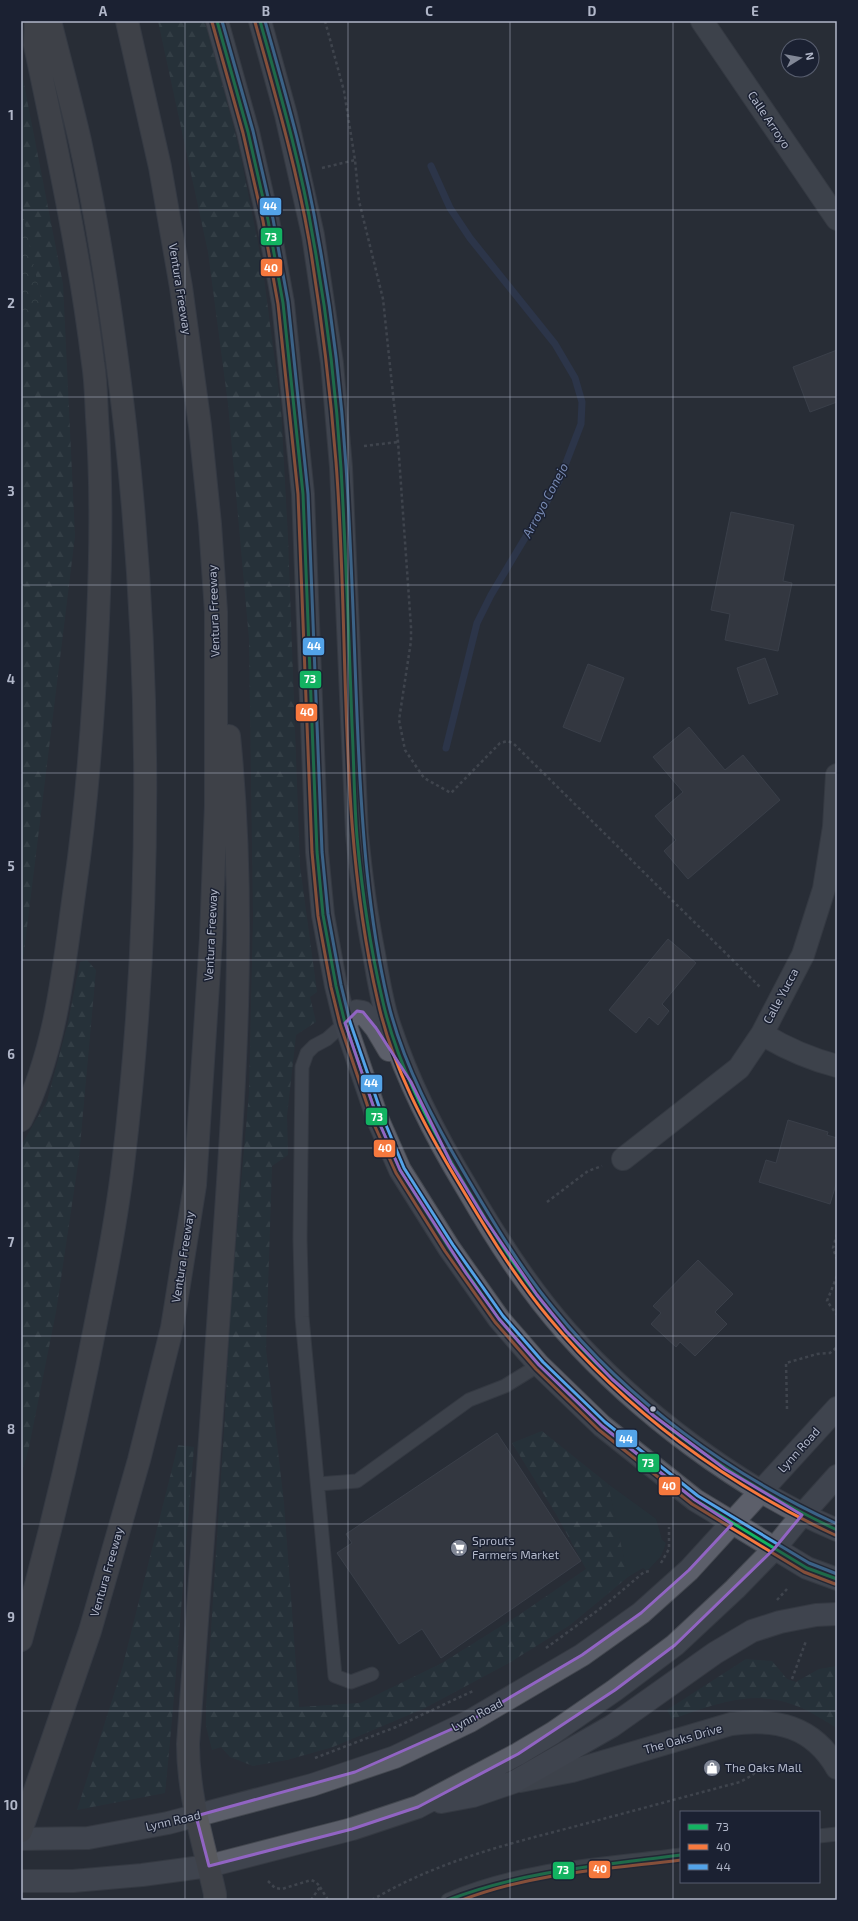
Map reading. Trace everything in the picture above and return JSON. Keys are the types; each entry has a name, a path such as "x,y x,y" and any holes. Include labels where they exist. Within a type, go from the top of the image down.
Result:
{"highway":[{"path":"21,1120 30,1102 52,1030 64,970 83,834 94,717 101,555 101,467 94,364 68,204 35,45 36,21"},
{"path":"21,1640 66,1465 109,1256 123,1168 137,1026 143,942 144,671 133,503 119,370 104,270 80,142 50,21"},
{"name":"Ventura Freeway","path":"21,1831 90,1631 139,1460 172,1328 195,1186 211,938 216,805 216,612 210,524 200,426 181,287 160,167 127,21"},
{"path":"215,1900 209,1866 196,1816 188,1771 188,1744 236,1064 238,927 234,790 216,612"}],"main road":[{"path":"217,21 248,132 268,220 283,303 303,494 317,852 323,915 336,986 345,1023 378,1120 400,1170 466,1273 499,1319 539,1365 602,1426 695,1500 732,1524 807,1568 837,1579"},
{"path":"260,21 286,115 313,235 324,302 341,467 357,834 361,881 377,972 390,1026 411,1082 451,1163 485,1219 537,1295 566,1331 612,1379 654,1416 725,1469 802,1515 837,1530"},
{"path":"345,1023 357,1012 363,1012 376,1028 395,1060 411,1082"},
{"name":"Lynn Road","path":"21,1839 88,1838 196,1816 312,1786 395,1757 470,1721 582,1655 641,1613 689,1570 837,1408"},
{"path":"418,1807 518,1754 553,1733 615,1690 675,1645 735,1589 774,1549 837,1476"},
{"path":"21,1881 73,1881 142,1875 209,1866 352,1829 418,1807 473,1796 514,1782 612,1726 715,1653 752,1631 794,1619 816,1615 837,1614"}],"street":[{"name":"Calle Arroyo","path":"702,21 837,219"},
{"name":"Calle Yucca","path":"623,1159 739,1068 762,1034 803,954 824,889 834,827 837,775"},
{"path":"762,1034 776,1043 817,1061 837,1066"},
{"name":"The Oaks Drive","path":"514,1782 572,1771 731,1724 751,1722 773,1723 807,1735 820,1744 837,1768"}],"lane":[{"path":"345,1023 327,1039 314,1046 307,1053 302,1067 300,1239 302,1317 335,1676 351,1682 372,1674"},
{"path":"318,1484 357,1481 469,1400 505,1386 539,1365"},
{"path":"820,1836 837,1834"},
{"path":"448,1900 464,1893 546,1872 680,1854"}],"path":[{"path":"325,21 344,91 355,160 359,201 383,299 398,442 411,627 411,641 399,720 405,750 424,778 451,793 500,743 508,741 514,744 778,1004"},
{"path":"322,168 355,160"},
{"path":"364,446 398,442"},
{"path":"547,1202 573,1181 594,1169"},
{"path":"837,1234 833,1248 837,1260"},
{"path":"837,1276 827,1301 837,1314"},
{"path":"787,1409 786,1363 817,1354 830,1353 837,1347"},
{"path":"658,1565 669,1549 669,1527"},
{"path":"540,1652 605,1605 644,1572 649,1572 653,1569"},
{"path":"792,1679 807,1636"},
{"path":"315,1758 396,1727 479,1688"},
{"path":"372,1900 393,1888 446,1864 498,1846 740,1782 751,1776 764,1765"},
{"path":"268,1881 275,1888 282,1889 311,1880 316,1882 328,1900"},
{"path":"311,1900 320,1887"}],"highlighted area":[{"path":"357,1011 363,1012 376,1028 411,1082 451,1163 485,1219 537,1295 566,1331 612,1379 654,1416 725,1469 802,1515 774,1549 675,1645 615,1690 518,1754 418,1807 352,1829 209,1866 196,1816 355,1772 470,1721 582,1655 641,1613 689,1570 732,1524 695,1500 602,1426 539,1365 499,1319 466,1273 400,1170 378,1120 345,1023"}],"green space":[{"path":"158,21 205,21 208,29 239,148 262,263 281,408 288,538 300,866 317,992 310,997 316,1022 296,1035 287,1116 288,1155 272,1166 266,1349 284,1503 299,1707 360,1703 442,1663 519,1615 586,1569 556,1514 512,1443 542,1431 608,1484 628,1577 570,1625 509,1663 425,1708 333,1747 287,1760 253,1766 230,1757 221,1747 212,1750 206,1726 231,1298 249,1093 253,917 249,639 228,404 208,252"},
{"path":"21,69 63,284 75,536 21,976 21,326 42,304 21,210"},
{"path":"21,205 42,304 21,326"},
{"path":"87,960 96,970 79,1157 56,1312 29,1447 21,1476 21,1146 47,1101 68,1023 80,962"},
{"path":"178,1445 194,1447 165,1793 77,1810 122,1669"},
{"path":"608,1484 656,1519 662,1540 666,1543 661,1556 647,1571 643,1568 628,1577"},
{"path":"746,1659 772,1661 787,1679 796,1682 819,1669 837,1666 837,1728 800,1707 778,1700 763,1698 717,1704 672,1719 667,1710"}],"building":[{"path":"837,350 837,402 810,412 793,367"},
{"path":"731,512 794,525 783,581 792,583 778,651 725,640 730,614 711,610"},
{"path":"765,658 778,694 749,704 737,668"},
{"path":"588,664 624,678 600,742 563,727"},
{"path":"689,727 725,770 743,755 780,800 688,879 664,851 676,840 655,816 683,792 653,757"},
{"path":"668,939 696,963 662,1004 669,1011 658,1025 649,1017 636,1033 609,1010"},
{"path":"788,1120 828,1132 827,1135 837,1138 837,1181 830,1204 759,1182 766,1160 776,1163"},
{"path":"698,1260 733,1294 715,1312 727,1324 695,1356 680,1342 676,1347 651,1324 661,1313 653,1306"},
{"name":"Sprouts Farmers Market","path":"497,1433 581,1561 441,1658 422,1629 399,1644 337,1553 352,1543 346,1534"}],"waterway":[{"name":"Arroyo Conejo","path":"431,166 450,208 470,238 555,344 575,378 582,402 581,424 559,481 491,595 477,623 446,748"}],"transit line":[{"name":"73","path":"217,21 248,132 268,220 283,303 303,494 317,852 323,915 336,986 345,1023 378,1120 400,1170 449,1248 499,1319 539,1365 602,1426 695,1500 807,1568 837,1579"},
{"name":"44","path":"222,21 253,131 273,219 288,302 308,494 322,852 328,914 341,985 350,1022 383,1118 404,1168 453,1245 503,1316 543,1362 605,1422 698,1496 809,1563 837,1574"},
{"name":"73","path":"260,21 290,129 302,183 327,324 334,381 341,468 355,809 359,857 367,918 382,998 388,1022 404,1069 437,1136 493,1231 539,1298 582,1348 613,1380 682,1438 719,1464 758,1488 837,1530"},
{"name":"44","path":"265,21 307,182 332,323 339,380 346,466 360,772 367,872 375,937 381,970 394,1025 402,1049 422,1094 457,1160 519,1263 542,1294 583,1343 648,1405 683,1433 720,1459 758,1482 837,1524"},
{"name":"40","path":"212,22 243,133 263,221 278,304 298,494 312,852 318,916 331,987 340,1024 373,1122 396,1173 445,1251 495,1322 536,1369 599,1430 692,1504 804,1572 835,1584"},
{"name":"40","path":"255,22 285,130 304,212 321,323 336,462 343,597 350,801 356,868 365,935 378,1002 384,1026 401,1073 434,1140 490,1235 536,1302 579,1352 611,1384 680,1442 755,1493 835,1535"},
{"name":"73","path":"448,1900 505,1882 563,1870 680,1855"},
{"name":"40","path":"462,1900 515,1884 570,1873 680,1860"}],"place":[{"name":"Sprouts Farmers Market","path":"459,1548"},
{"name":"The Oaks Mall","path":"712,1768"}]}
